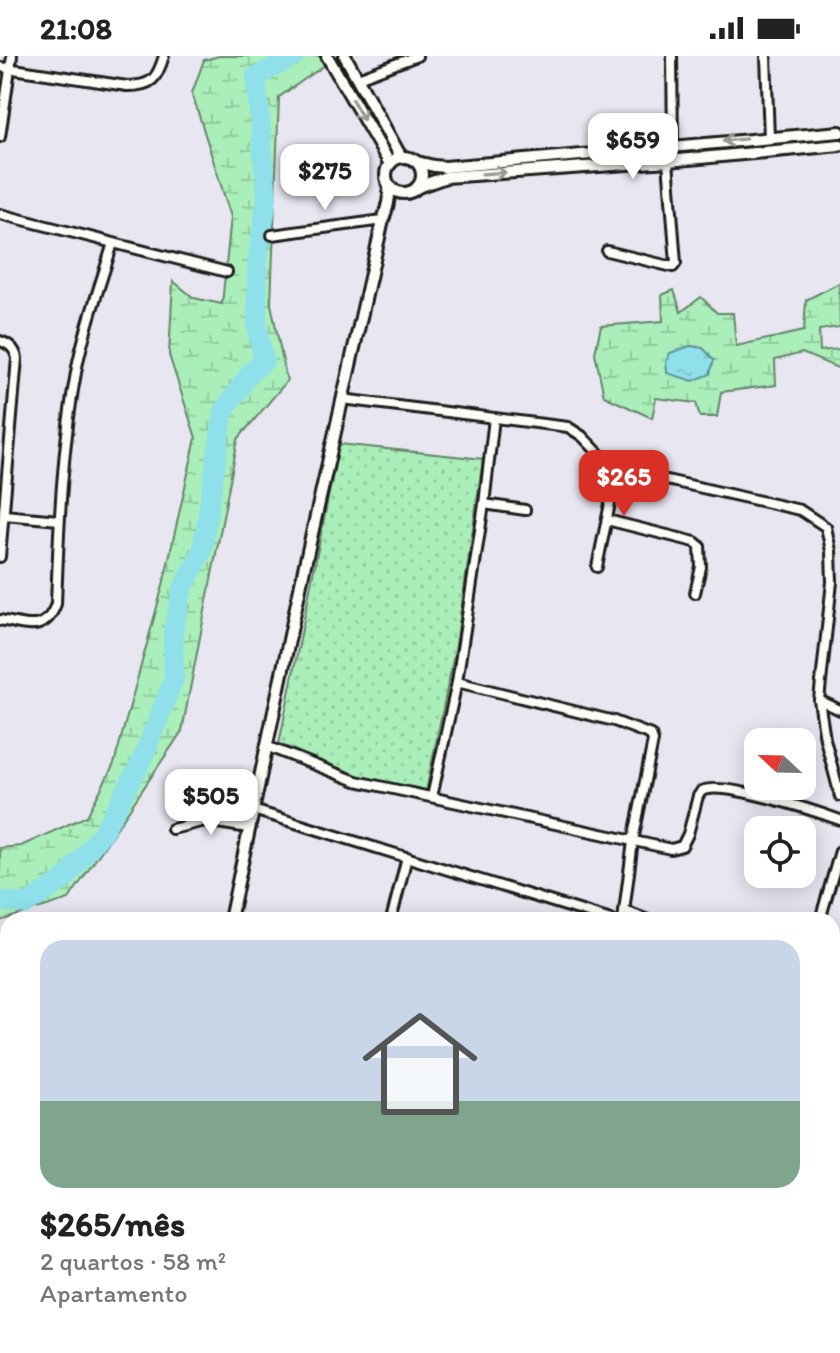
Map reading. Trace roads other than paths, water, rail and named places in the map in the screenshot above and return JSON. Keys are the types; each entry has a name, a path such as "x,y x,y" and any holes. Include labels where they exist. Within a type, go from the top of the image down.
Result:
{"street":[{"path":"0,137 12,56"},
{"path":"0,67 144,86 156,77 164,56"},
{"path":"327,56 390,164"},
{"path":"345,56 401,157"},
{"path":"358,78 417,56"},
{"path":"672,56 673,145"},
{"path":"766,56 769,138"},
{"path":"232,912 342,399 390,198 386,175 390,164 401,157 445,167 840,132"},
{"path":"389,186 398,193 446,177 840,145"},
{"path":"607,251 673,267 676,263 668,161"},
{"path":"272,235 383,220 422,177 417,162"},
{"path":"0,214 227,272"},
{"path":"0,620 34,626 52,616 56,604 66,430 78,363 113,243"},
{"path":"0,341 15,350 17,358 0,557"},
{"path":"342,399 568,427 582,436 613,468 800,510 826,527 832,582 819,700 825,739 840,796"},
{"path":"432,797 457,682 494,418"},
{"path":"597,567 615,479 613,468"},
{"path":"484,504 525,510"},
{"path":"4,515 59,520"},
{"path":"607,520 695,542 700,546 701,567 695,593"},
{"path":"457,682 614,721 651,735 653,741 633,841 624,912"},
{"path":"819,700 840,710"},
{"path":"266,746 356,781 671,849 682,846 702,791 714,789 757,796 840,820"},
{"path":"253,810 585,912"},
{"path":"172,829 205,821 249,828"},
{"path":"822,912 840,851"},
{"path":"393,912 407,857"}],"water":[{"path":"690,346 703,348 714,360 710,374 693,381 667,373 666,362 670,353"}],"waterway":[{"path":"0,901 27,904 65,879 103,832 141,763 174,678 173,630 183,588 202,551 224,410 251,372 264,361 257,326 257,264 267,198 256,77 295,56"}]}
